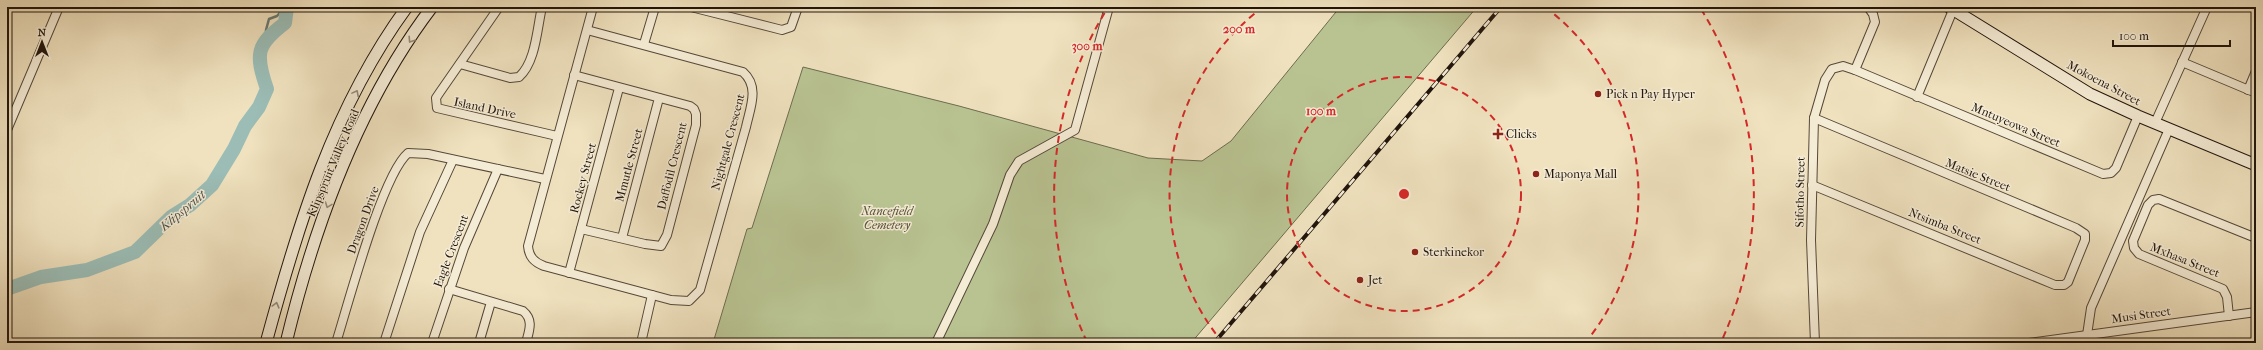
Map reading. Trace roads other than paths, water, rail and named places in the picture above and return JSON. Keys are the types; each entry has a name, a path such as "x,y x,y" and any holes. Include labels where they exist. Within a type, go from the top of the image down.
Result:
{"main road":[{"name":"Klipspruit Valley Road","path":"266,343 298,228 319,171 355,95 407,7"},
{"name":"Klipspruit Valley Road","path":"286,343 320,225 340,174 378,95 432,7"},
{"name":"Mokoena Street","path":"1951,8 2090,94 2138,116 2256,165"}],"street":[{"path":"7,130 58,7"},
{"name":"Island Drive","path":"498,7 436,98 437,108 557,136"},
{"path":"460,64 510,78 519,77 526,68 531,56 542,7"},
{"path":"587,30 593,7"},
{"path":"644,44 655,7"},
{"path":"691,7 782,30 791,27 798,7"},
{"path":"936,343 993,224 1010,175 1019,161 1075,130 1108,7"},
{"path":"1855,70 1875,22 1873,14 1868,7"},
{"path":"2155,123 2207,7"},
{"path":"1917,97 1951,8"},
{"name":"Nightgale Crescent","path":"587,30 644,44 743,72 750,78 753,90 746,127 700,290 693,298 683,302 538,264 528,252 528,246 545,179 587,30"},
{"path":"2182,62 2252,91 2256,71"},
{"name":"Sifotho Street","path":"1815,343 1811,240 1814,118 1819,97 1828,72 1836,66 1843,66 1855,70"},
{"name":"Mntuyeowa Street","path":"1855,70 2103,174 2111,173 2116,168 2138,116"},
{"name":"Daffodil Crescent","path":"574,75 690,106 696,114 696,125 667,235 661,246 645,244 581,229"},
{"name":"Rockey Street","path":"568,273 619,88"},
{"name":"Mmutle Street","path":"622,238 659,98"},
{"name":"Matsie Street","path":"1814,118 2080,230 2084,234 2085,240 2068,282"},
{"path":"2087,339 2091,308 2169,129"},
{"name":"Dragon Drive","path":"336,343 378,210 398,165 408,153 414,152 545,179"},
{"path":"384,343 420,232 453,160"},
{"name":"Eagle Crescent","path":"432,343 449,289 476,217 498,169"},
{"name":"Ntsimba Street","path":"1812,185 2055,285 2064,286 2068,282"},
{"name":"Mxhasa Street","path":"2229,316 2227,297 2223,289 2139,254 2134,248 2133,241 2148,205 2153,200 2160,199 2256,238"},
{"path":"449,289 523,311 528,314 531,323 526,343"},
{"path":"642,343 652,295"},
{"path":"478,343 491,302"},
{"name":"Musi Street","path":"2029,343 2087,339 2256,312"}],"waterway":[{"path":"266,39 266,30 269,19 277,16 285,7"},
{"name":"Klipspruit","path":"7,289 41,277 87,270 135,252 171,217 190,205 212,185 234,149 245,126 259,107 267,89 261,67 261,51 263,44 268,38 285,23 287,7"}],"railway":[{"path":"1214,343 1501,7"}],"place":[{"name":"Pick n Pay Hyper","path":"1598,94"},
{"name":"Clicks","path":"1498,134"},
{"name":"Maponya Mall","path":"1536,174"},
{"name":"Sterkinekor","path":"1415,252"},
{"name":"Jet","path":"1360,280"}],"park label":[{"name":"Nancefield Cemetery","path":"887,218"}]}
